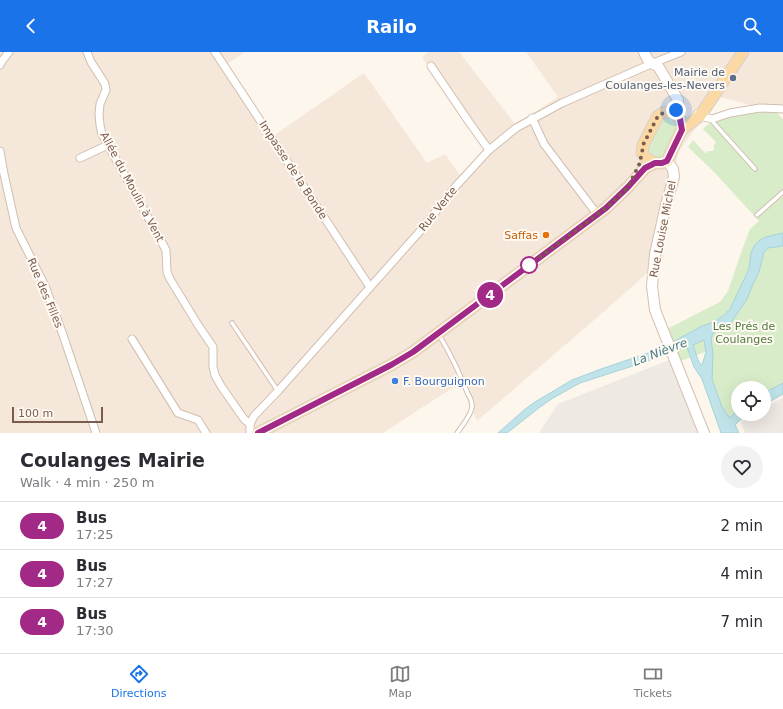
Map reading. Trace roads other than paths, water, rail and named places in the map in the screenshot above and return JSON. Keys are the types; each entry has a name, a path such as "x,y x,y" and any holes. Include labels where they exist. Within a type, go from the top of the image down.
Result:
{"main road":[{"path":"628,187 639,165 643,145 658,116 665,112 679,120 698,119 700,113 742,52"},
{"path":"258,433 391,365 413,352 438,334 618,197 645,168 655,163 667,161 679,120"},
{"path":"642,153 646,158 655,163"}],"street":[{"path":"0,65 9,52"},
{"name":"Allée du Moulin à Vent","path":"87,52 91,62 105,84 106,90 100,104 98,114 102,134 166,250 167,272 170,279 213,347 213,367 215,375 244,419 250,424"},
{"name":"Impasse de la Bonde","path":"215,52 370,287"},
{"path":"644,52 648,61 651,64 658,66 678,100 676,110 679,120"},
{"name":"Rue Verte","path":"250,424 254,416 278,392 421,230 456,186 489,150 516,128 532,118 562,103 682,52"},
{"path":"431,66 489,150"},
{"path":"700,113 712,119 730,113 760,108 783,109"},
{"path":"532,118 544,144 597,213"},
{"path":"80,158 108,145"},
{"name":"Rue des Filles","path":"0,151 16,228 45,286 96,433"},
{"name":"Rue Louise Michel","path":"667,161 673,169 674,177 655,254 652,286 655,310 704,433"},
{"path":"132,339 178,413 198,420 206,433"},
{"path":"250,424 250,433"}],"lane":[{"path":"712,119 755,169"},
{"path":"758,215 783,192"},
{"path":"232,324 278,392"},
{"path":"438,334 464,381 472,406 466,420 457,433"}],"water":[{"name":"La Nièvre","path":"783,233 783,246 768,248 764,252 759,272 747,299 730,324 713,333 711,339 713,354 712,379 722,407 730,418 731,417 731,421 739,421 735,425 739,433 721,433 702,379 694,367 687,347 580,383 553,398 507,433 498,433 535,402 572,380 666,347 702,326 714,322 724,315 730,309 749,269 751,253 754,246 760,240","holes":["704,340 706,352 702,365 698,360 693,345"]},
{"path":"783,383 783,394 771,401 771,389"}],"place":[{"name":"Mairie de Coulanges-les-Nevers","path":"733,78"},
{"name":"Saffas","path":"546,235"},
{"name":"F. Bourguignon","path":"395,381"}],"park label":[{"name":"Les Prés de Coulanges","path":"744,332"}]}
